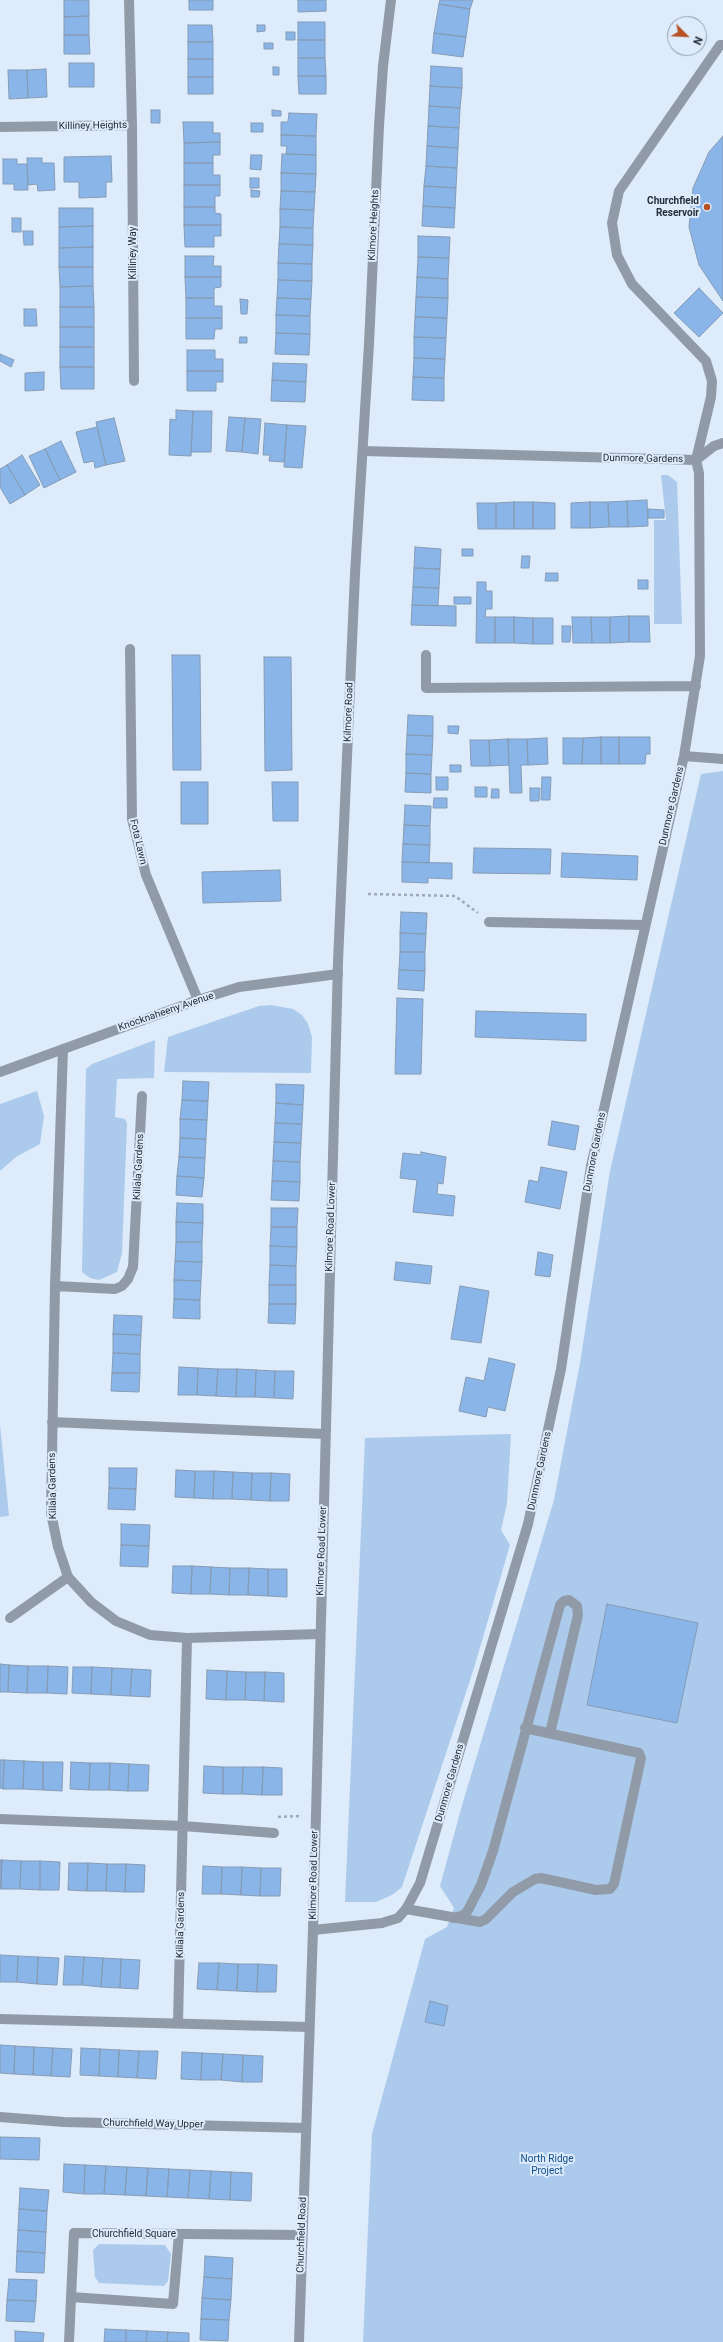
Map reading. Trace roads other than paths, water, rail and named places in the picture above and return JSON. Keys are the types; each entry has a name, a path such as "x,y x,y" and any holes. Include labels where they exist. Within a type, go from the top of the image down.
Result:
{"street":[{"name":"Killiney Heights","path":"0,127 132,126 129,0"},
{"name":"Kilmore Heights","path":"363,451 379,126 391,0"},
{"path":"696,460 711,397 712,381 706,361 632,284 617,255 612,223 619,191 720,45 723,45"},
{"name":"Killiney Way","path":"132,126 134,381"},
{"path":"696,460 714,446 723,443"},
{"name":"Dunmore Gardens","path":"313,1930 382,1923 398,1918 406,1909 420,1883 528,1524 561,1369 591,1166 644,925 684,756 696,686 700,626 699,473 696,460 363,451"},
{"name":"Kilmore Road","path":"338,974 355,581 363,451"},
{"name":"Fota Lawn","path":"130,649 132,819 146,875 198,1000"},
{"path":"426,655 426,688 696,686"},
{"path":"684,756 723,759"},
{"path":"489,922 644,925"},
{"name":"Knocknaheeny Avenue","path":"0,1072 198,1000 239,987 338,974"},
{"name":"Kilmore Road Lower","path":"306,2128 313,1930 319,1634 338,974"},
{"name":"Killala Gardens","path":"63,1049 55,1286 52,1422 52,1513 58,1547 68,1577 91,1602 116,1621 150,1635 187,1638 319,1634"},
{"name":"Killala Gardens","path":"55,1286 115,1289 122,1286 128,1279 133,1267 142,1096"},
{"path":"52,1422 325,1434"},
{"path":"10,1618 68,1577"},
{"path":"453,1918 467,1912 481,1885 493,1851 525,1728 560,1605 564,1601 569,1600 577,1606 578,1615 550,1733"},
{"name":"Killala Gardens","path":"178,2023 187,1638"},
{"path":"406,1909 473,1922 486,1919 513,1892 536,1879 541,1878 596,1890 610,1889 614,1884 641,1758 639,1753 525,1728"},
{"path":"0,1819 183,1826 274,1833"},
{"path":"0,2019 309,2027"},
{"name":"Churchfield Way Upper","path":"0,2117 64,2122 306,2128"},
{"name":"Churchfield Road","path":"299,2342 306,2128"},
{"name":"Churchfield Square","path":"69,2342 74,2233 302,2235"},
{"path":"71,2297 173,2304 179,2234"}],"place":[{"name":"Churchfield Reservoir","path":"707,207"}],"park label":[{"name":"North Ridge Project","path":"547,2164"}]}
